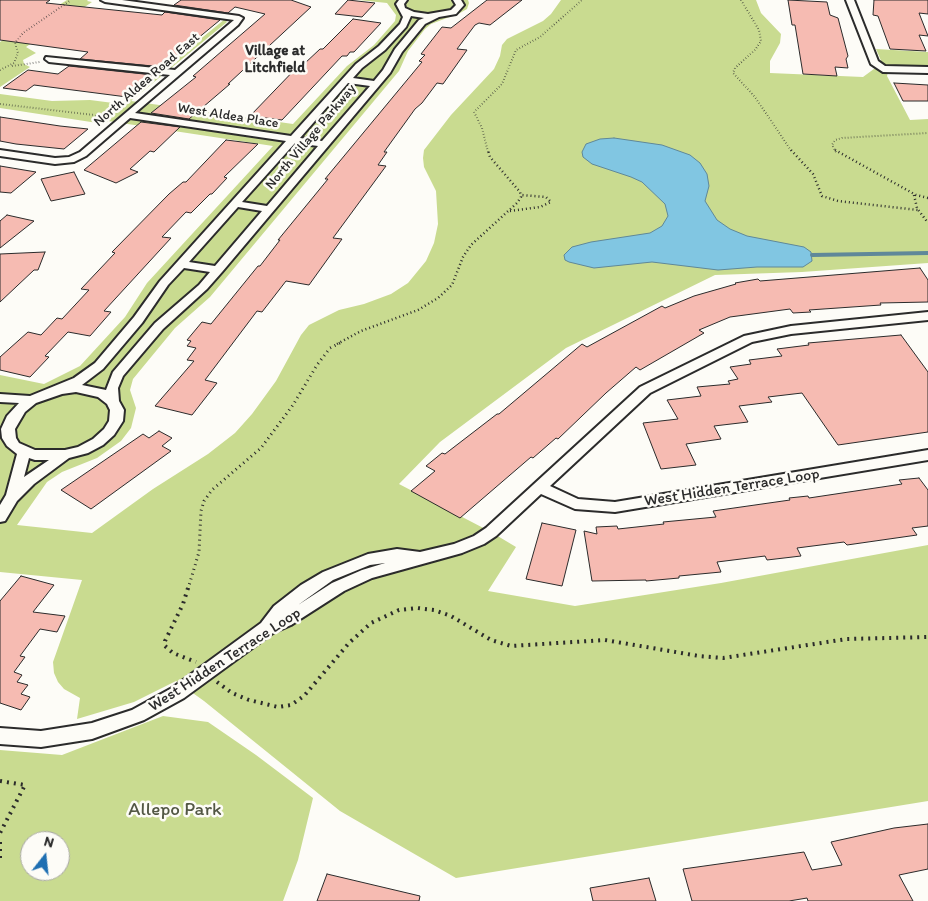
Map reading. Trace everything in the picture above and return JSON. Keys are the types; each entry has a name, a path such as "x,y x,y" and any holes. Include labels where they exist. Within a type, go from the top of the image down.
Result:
{"street":[{"name":"North Aldea Road East","path":"0,153 55,161 71,160 83,154 236,23 239,18 105,0"},
{"path":"392,0 420,15 436,16"},
{"name":"North Village Parkway","path":"112,401 112,388 117,375 159,326 203,287 218,270 376,84 398,51 422,22 458,8 460,5 457,0"},
{"path":"850,0 874,62 883,69 928,70"},
{"name":"North Village Parkway","path":"60,390 79,382 99,366 138,320 164,283 346,80 359,66 382,48 403,25 408,17 403,5"},
{"path":"49,59 176,73"},
{"name":"North Village Parkway","path":"346,80 376,84"},
{"name":"West Aldea Place","path":"130,112 328,140"},
{"name":"North Village Parkway","path":"235,204 269,210"},
{"path":"182,264 218,270"},
{"name":"West Hidden Terrace Loop","path":"0,736 41,739 65,736 107,726 159,704 178,693 267,628 285,622 317,591 426,556 457,549 479,540 491,532 645,390 748,339 791,330 928,316"},
{"path":"60,390 91,390 103,394 112,401 117,410 116,421 109,432 98,442 82,450 65,455 43,456 24,452 14,446 4,427 31,400 60,390"},
{"path":"0,398 31,400"},
{"path":"0,517 12,497 24,452"},
{"path":"12,497 41,471 65,455"},
{"name":"West Hidden Terrace Loop","path":"539,487 575,504 601,508 615,507 928,455"}],"path":[{"path":"11,66 18,53 15,43 18,38 71,0"},
{"path":"521,195 513,182 490,157 482,128 474,112 502,84 511,58 516,50 540,37 582,0"},
{"path":"741,0 759,30 761,41 756,50 735,68 733,73 759,102 773,127 787,146 813,174 822,196 838,201 918,210"},
{"path":"0,70 49,59"},
{"path":"0,104 94,115 107,123 116,124"},
{"path":"928,133 842,138 835,140 832,145 834,151 914,196 918,210 928,223"},
{"path":"909,192 928,198"},
{"path":"521,195 509,212 493,224 471,246 463,257 452,285 438,298 418,310 361,331 330,348 317,365 293,405 261,448 207,496 201,506 201,537 192,577 182,604 167,634 165,646 173,653 197,662 224,688 239,697 269,706 292,705 304,696 349,643 371,623 399,610 417,608 434,610 451,616 491,640 511,646 566,641 606,640 699,656 723,658 855,638 928,637"},
{"path":"509,212 540,208 551,202 546,197 521,195"},
{"path":"916,202 920,199 928,198"},
{"path":"0,781 25,785 0,832"},
{"path":"0,842 0,859"}],"green space":[{"path":"67,0 88,0 92,2 26,47 36,53 23,60 24,64 30,67 0,87 0,42"},
{"path":"359,0 468,0 469,3 467,9 431,24 425,29 408,51 399,71 210,297 175,328 133,379 130,390 136,408 131,428 121,441 97,458 62,472 47,482 17,525 92,533 153,489 208,454 235,433 252,414 276,381 301,335 309,325 339,310 364,304 391,294 408,283 426,261 434,243 438,224 436,191 424,167 424,150 451,115 494,69 500,56 502,45 507,39 543,21 551,14 561,0 756,0 761,13 781,34 780,43 770,61 770,73 863,77 882,63 876,49 928,52 928,66 890,65 887,76 910,120 928,119 928,263 802,272 715,275 566,348 440,442 399,484 516,547 488,591 575,606 721,583 928,545 928,801 456,878 340,811 204,701 176,681 134,702 77,719 80,698 64,689 58,682 54,673 53,662 82,580 0,572 0,375 44,384 80,366 125,317 147,283 273,146 108,121 104,124 0,108 0,94 52,101 90,100 121,104 225,19 227,22 131,101 293,124 347,66 374,45 395,21 396,15 387,3"},
{"name":"Allepo Park","path":"163,716 208,722 313,798 298,860 283,901 0,901 0,750 62,755"}],"water":[{"path":"614,138 662,145 690,155 700,163 707,174 709,186 705,201 717,220 730,229 747,236 804,247 811,252 812,261 803,267 757,267 718,270 652,262 594,268 565,260 564,255 572,247 591,242 650,233 662,226 668,216 665,204 642,182 592,164 583,157 582,152 586,144 600,139"}],"building":[{"path":"0,0 50,0 46,3 162,15 165,12 220,20 163,67 80,59 88,52 0,40"},
{"path":"181,0 291,0 311,7 228,84 230,84 189,119 151,113 196,77 193,76 265,14 235,7 228,13 174,5"},
{"path":"348,0 375,3 362,17 335,14"},
{"path":"487,0 522,0 490,25 479,23 475,25 457,49 467,50 443,84 437,83 415,109 384,152 387,152 378,165 386,166 333,238 342,239 309,285 286,281 262,312 257,311 205,380 217,383 192,415 155,406 194,361 187,360 196,348 187,346 191,341 187,340 202,322 211,324 258,266 260,266 280,240 278,240 328,179 325,179 422,62 419,61 425,55 421,54 442,27 451,28"},
{"path":"788,0 827,2 830,15 838,18 848,56 846,59 848,68 835,67 837,76 803,74 795,25 792,25"},
{"path":"874,0 928,0 928,14 919,13 928,36 919,35 926,51 890,49 878,16 873,15"},
{"path":"353,19 381,23 354,52 350,52 347,56 342,56 282,120 250,116 301,63 304,64 320,49 323,49"},
{"path":"69,66 153,75 127,97 34,85 26,91 3,88 28,70 58,74"},
{"path":"894,83 928,85 928,101 903,101"},
{"path":"0,117 88,129 64,149 16,144 0,141"},
{"path":"141,122 180,127 154,152 150,151 130,169 138,172 116,183 84,170"},
{"path":"226,140 258,144 224,177 227,178 212,194 191,213 186,212 162,237 171,238 104,311 111,312 90,336 68,332 45,356 49,357 30,377 0,370 0,357 28,332 41,335 57,318 62,319 89,290 81,289 115,253 112,252 169,194 183,182 186,182"},
{"path":"0,166 36,172 11,193 0,192"},
{"path":"74,172 85,194 51,201 41,179"},
{"path":"7,215 34,221 0,248 0,221"},
{"path":"45,252 38,270 34,270 0,302 0,254"},
{"path":"920,268 928,280 928,302 880,303 881,305 809,310 811,312 793,313 790,309 730,317 699,330 704,333 640,370 636,367 558,439 556,438 533,458 531,457 460,518 411,491 435,471 426,466 499,414 582,344 587,347 662,306 665,308 694,296 735,283 758,279 760,281"},
{"path":"901,335 928,372 928,432 838,445 802,393 768,397 772,402 739,406 748,422 714,426 721,439 686,444 696,465 661,469 643,423 678,419 667,400 701,396 697,387 730,384 728,381 738,379 730,367 751,364 749,360 782,356 777,349 809,345 808,343"},
{"path":"159,431 172,438 162,446 171,451 91,509 61,490 143,434 149,438"},
{"path":"919,478 928,490 928,526 912,528 917,535 847,545 844,542 797,548 801,556 767,560 765,556 717,562 721,572 679,576 679,578 646,581 592,581 584,531 597,534 596,527 617,526 618,529 716,517 713,511 790,500 789,498 808,496 809,498 902,484 899,480"},
{"path":"542,523 576,530 562,586 526,579"},
{"path":"21,576 54,585 33,612 65,616 57,632 40,629 20,656 25,657 14,672 22,675 17,682 28,685 21,694 30,697 21,710 0,703 0,601"},
{"path":"928,824 928,869 899,875 913,901 808,901 807,898 789,901 692,901 683,869 804,852 812,870 842,865 831,842 894,828"},
{"path":"327,874 420,896 419,901 317,901"},
{"path":"649,878 656,901 593,901 590,888"}],"waterway":[{"path":"812,255 928,253"}],"district":[{"name":"Village at Litchfield","path":"275,60"}]}
